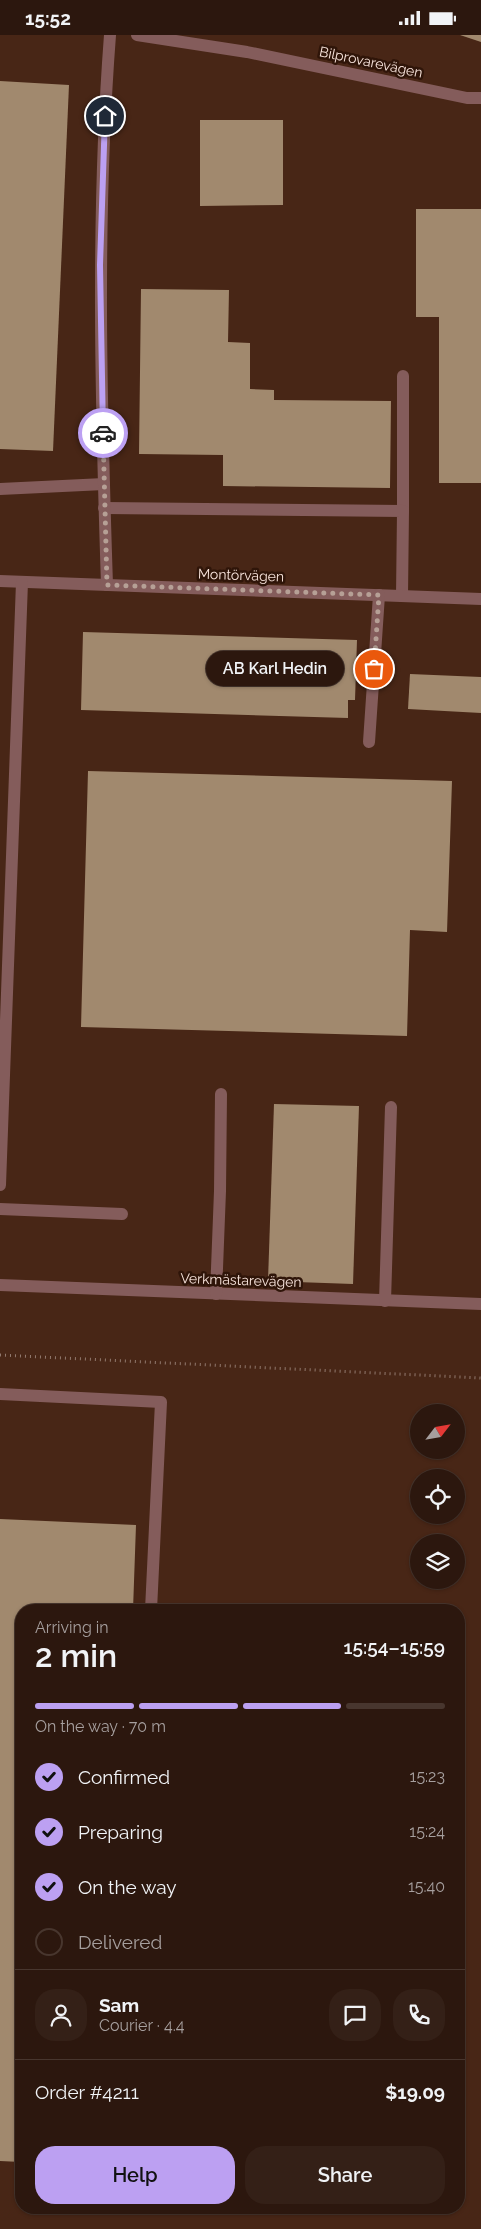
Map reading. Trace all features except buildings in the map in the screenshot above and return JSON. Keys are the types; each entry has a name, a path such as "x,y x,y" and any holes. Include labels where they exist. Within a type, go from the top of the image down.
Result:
{"street":[{"path":"107,585 100,265 105,98 110,35"},
{"name":"Bilprovarevägen","path":"137,35 247,52 467,98 481,98"},
{"path":"402,596 403,376"},
{"path":"0,489 104,484"},
{"path":"104,508 403,511"},
{"name":"Montörvägen","path":"0,581 481,599"},
{"path":"0,1185 6,870 22,582"},
{"path":"369,742 379,595"},
{"path":"216,1294 221,1094"},
{"path":"385,1301 391,1107"},
{"path":"0,1209 122,1214"},
{"name":"Verkmästarevägen","path":"0,1285 481,1305"},
{"path":"0,1394 161,1402 151,1604"}],"path":[{"path":"0,1355 481,1378"}],"shaded area":[{"path":"0,35 481,35 481,2229 0,2229"}],"way so far":[{"path":"103,433 107,585 379,595 374,669"}],"place":[{"name":"AB Karl Hedin","path":"374,669"}],"route":[{"path":"103,433 100,265 105,116"}]}
